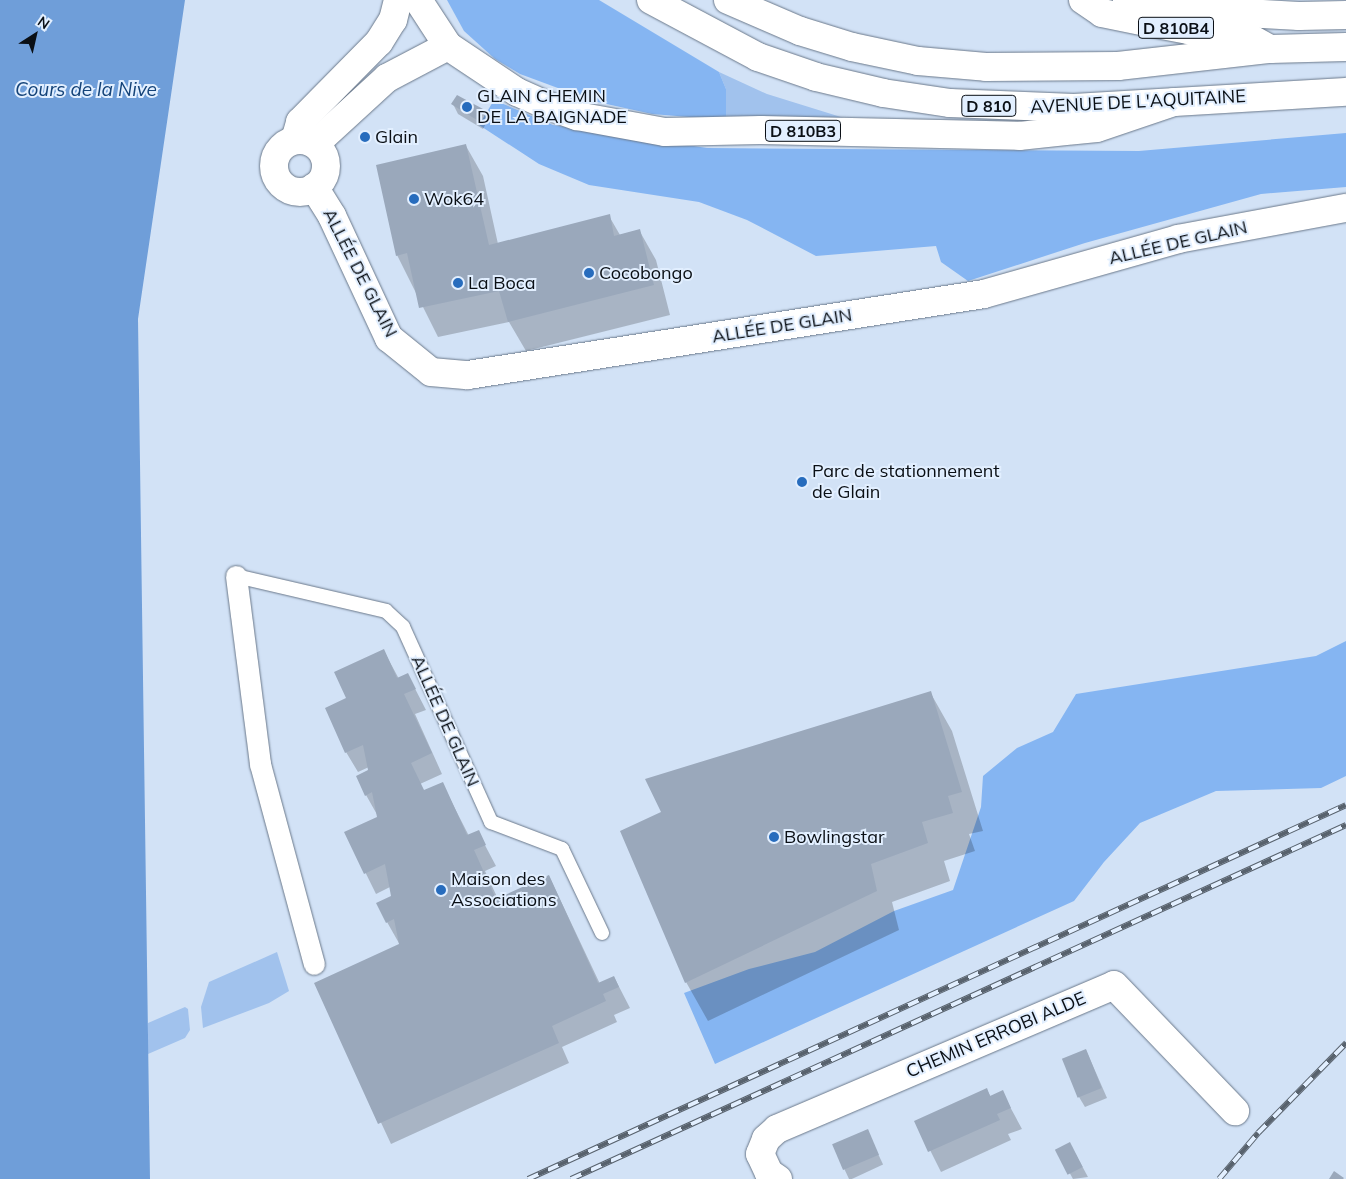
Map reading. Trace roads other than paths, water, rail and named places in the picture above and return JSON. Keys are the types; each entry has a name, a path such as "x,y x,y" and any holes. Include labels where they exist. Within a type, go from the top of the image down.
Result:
{"main road":[{"path":"398,0 392,20 379,42 300,122 305,142 326,161 324,176 314,188 292,190 278,180 274,170 279,151 305,142 386,78 448,46 418,0"},
{"name":"AVENUE DE L'AQUITAINE","path":"651,0 758,57 816,77 883,93 1006,107 1074,108 1346,92"},
{"name":"D 810","path":"728,0 800,31 852,48 918,61 986,67 1053,68 1118,66 1270,50 1346,48"},
{"name":"D 810B4","path":"1083,0 1102,13 1188,30 1241,33 1270,50"},
{"path":"1128,0 1190,10 1299,16 1346,14"},
{"name":"D 810B3","path":"448,46 517,92 549,106 577,116 665,132 761,130 1019,136 1097,128 1174,102"},
{"name":"ALLÉE DE GLAIN","path":"314,188 332,216 389,338 431,372 468,375 984,294 1178,239 1346,208"},
{"name":"CHEMIN ERROBI ALDE","path":"778,1179 769,1173 760,1154 766,1139 776,1129 1114,985 1235,1111"}],"street":[{"path":"236,576 260,764 314,964"}],"lane":[{"name":"ALLÉE DE GLAIN","path":"236,576 386,611 404,627 491,822 562,849 602,933"}],"water":[{"name":"Cours de la Nive","path":"0,0 185,0 138,319 150,1179 0,1179"}],"railway":[{"path":"528,1179 1346,805"},
{"path":"571,1179 1346,825"},
{"path":"1219,1179 1258,1133 1346,1043"}],"place":[{"name":"GLAIN CHEMIN DE LA BAIGNADE","path":"467,107"},
{"name":"Glain","path":"365,137"},
{"name":"Wok64","path":"414,199"},
{"name":"Cocobongo","path":"589,273"},
{"name":"La Boca","path":"458,283"},
{"name":"Parc de stationnement de Glain","path":"802,482"},
{"name":"Bowlingstar","path":"774,837"},
{"name":"Maison des Associations","path":"441,890"}]}
